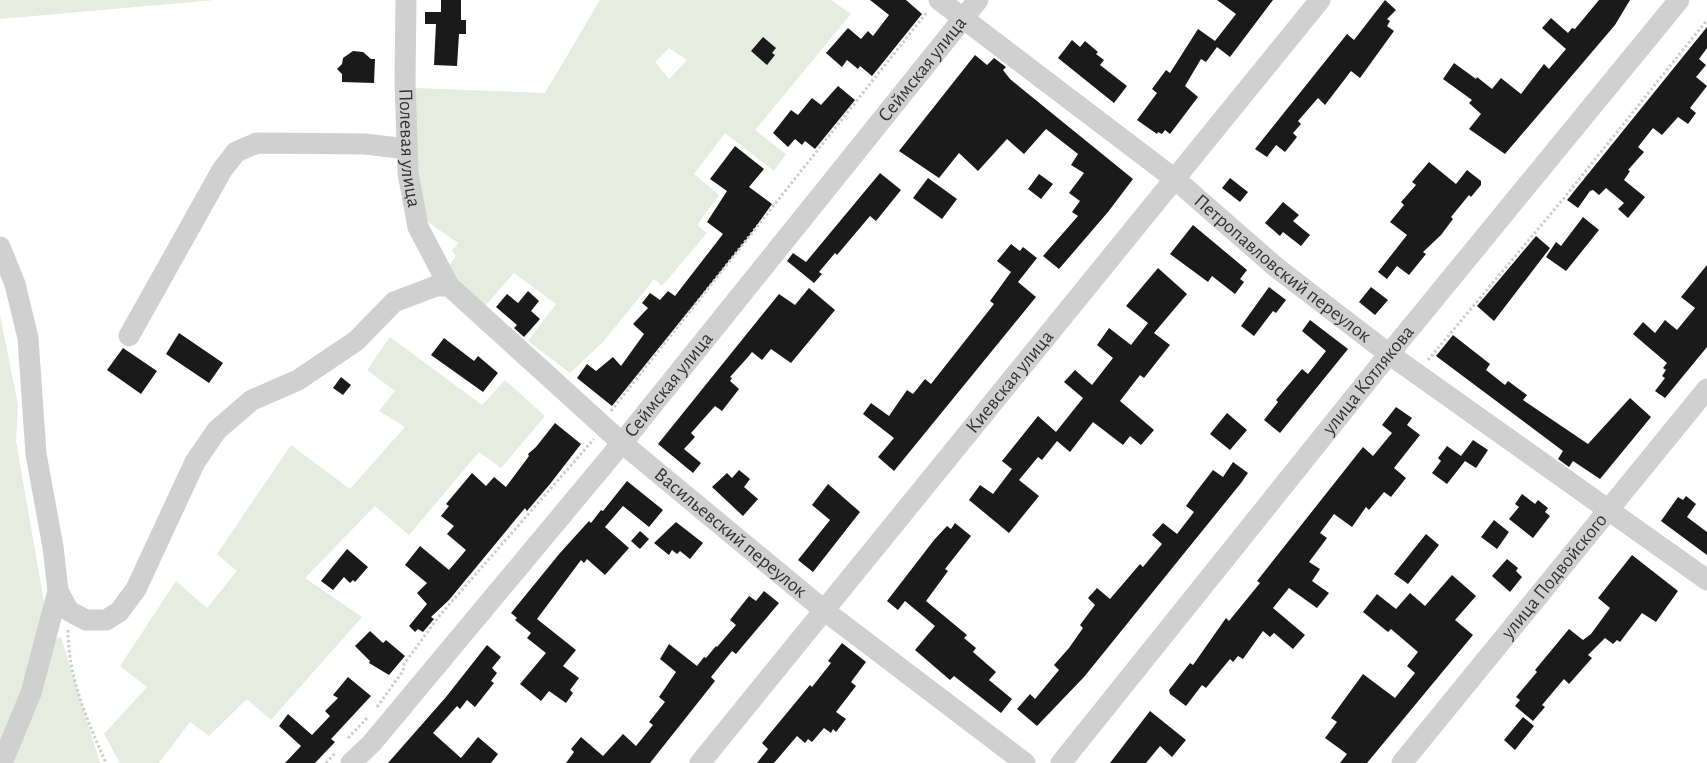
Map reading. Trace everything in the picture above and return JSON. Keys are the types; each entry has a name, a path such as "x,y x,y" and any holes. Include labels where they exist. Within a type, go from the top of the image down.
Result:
{"street":[{"name":"Полевая улица","path":"406,0 408,173 418,227 449,286"},
{"name":"Сеймская улица","path":"345,756 372,743 622,443 978,0"},
{"name":"Киевская улица","path":"700,763 1176,180 1320,0"},
{"name":"улица Котлякова","path":"1062,763 1390,354 1679,0"},
{"name":"Петропавловский переулок","path":"935,4 964,19 1176,180 1277,268 1390,354 1609,508 1707,580"},
{"path":"129,336 222,170 236,152 257,143 365,144 407,148"},
{"path":"0,247 15,284 28,338 36,454 54,547 58,591 31,692 2,763"},
{"path":"58,591 68,611 86,620 106,620 119,612 136,589 195,462 216,430 252,400 298,380 356,341 394,302 436,286 449,286"},
{"name":"Васильевский переулок","path":"449,286 600,425 825,611 1025,763"},
{"name":"улица Подвойского","path":"1402,763 1707,389"}],"path":[{"path":"346,741 372,712 403,671 404,664 440,615 600,431 600,425 935,4"},
{"path":"1417,373 1564,198 1707,20"},
{"path":"68,611 68,651 71,669 80,699 106,763"},
{"path":"326,763 345,756"}],"shaded area":[{"path":"0,0 215,0 0,19"},
{"path":"600,0 831,0 851,14 755,130 786,154 774,171 725,133 694,174 719,195 697,225 707,233 662,286 654,279 603,342 570,373 528,341 556,304 514,273 485,306 444,273 456,256 452,251 458,243 419,216 415,88 545,93","holes":["669,48 687,60 669,79 655,62"]},
{"path":"0,315 18,405 16,441 48,625 36,643 61,637 100,763 0,763"},
{"path":"390,337 482,405 505,380 545,416 501,468 479,452 409,535 375,506 305,578 362,617 271,720 247,699 209,736 190,722 159,763 120,763 104,734 147,687 120,666 176,581 207,608 237,571 217,554 291,445 350,489 405,427 379,411 395,391 367,370"}],"building":[{"path":"441,0 461,0 461,20 466,20 466,34 459,34 457,66 434,65 436,24 425,24 425,12 441,12"},
{"path":"870,0 906,0 922,14 872,76 860,66 858,69 847,60 842,67 826,53 848,28 861,39 868,31 873,36 889,15"},
{"path":"1217,0 1273,0 1230,57 1217,47 1206,62 1201,59 1185,86 1198,97 1170,134 1165,130 1162,134 1158,132 1157,134 1137,120 1157,93 1152,89 1166,70 1170,73 1198,29 1215,41 1236,14"},
{"path":"1385,0 1396,10 1387,19 1390,21 1387,26 1394,31 1360,78 1351,71 1325,105 1318,98 1298,121 1301,124 1293,133 1297,137 1285,152 1276,145 1267,157 1255,149 1347,34 1354,40"},
{"path":"1599,0 1630,0 1615,25 1505,154 1469,129 1481,114 1469,103 1472,100 1443,79 1454,63 1492,89 1501,78 1521,94 1544,64 1549,69 1566,49 1542,28 1551,18 1568,33 1572,28 1575,29"},
{"path":"1707,27 1707,48 1699,59 1706,65 1696,77 1707,86 1690,108 1696,113 1688,124 1678,117 1662,135 1653,128 1638,147 1644,152 1628,170 1630,171 1624,180 1645,197 1628,218 1618,209 1624,203 1606,188 1599,195 1593,190 1590,191 1578,208 1567,200"},
{"path":"763,37 776,48 772,53 775,55 767,65 751,51"},
{"path":"1072,40 1080,47 1085,41 1104,60 1100,65 1127,86 1114,103 1058,58"},
{"path":"353,51 363,52 371,59 375,59 374,83 342,82 342,74 337,69 342,64 343,58"},
{"path":"975,55 987,65 994,58 1006,67 1003,70 1010,79 1133,179 1108,212 1059,269 1043,256 1078,216 1072,212 1080,201 1069,193 1084,173 1071,165 1078,154 1046,129 1024,154 1007,139 978,171 959,153 939,178 899,151"},
{"path":"838,86 855,100 815,149 805,141 802,145 795,139 788,147 773,133 791,110 798,115 812,98 821,105"},
{"path":"735,146 764,169 749,187 772,204 750,235 612,406 577,378 587,364 596,371 613,357 621,366 644,334 633,324 648,308 642,303 650,293 660,300 668,291 675,296 723,234 707,222 727,191 710,179"},
{"path":"1429,162 1456,184 1467,170 1481,181 1481,185 1471,197 1469,195 1451,217 1453,219 1441,235 1423,252 1426,254 1409,275 1397,266 1387,279 1378,272 1407,235 1390,222 1404,205 1401,202 1416,185 1412,182"},
{"path":"880,173 901,190 876,221 870,216 837,255 835,253 819,272 822,274 814,283 787,261 793,253 806,262"},
{"path":"1039,174 1053,184 1041,199 1028,189"},
{"path":"928,178 957,199 942,219 913,198"},
{"path":"1230,178 1248,192 1240,202 1222,188"},
{"path":"1283,202 1299,215 1293,221 1310,235 1301,246 1283,232 1280,236 1265,223"},
{"path":"1583,217 1599,230 1566,271 1546,257 1556,242 1561,246"},
{"path":"1193,225 1247,270 1240,279 1244,282 1235,294 1212,276 1208,282 1170,254"},
{"path":"1536,236 1550,248 1494,321 1477,306"},
{"path":"1011,244 1020,251 1023,247 1037,258 1018,282 1036,297 894,471 878,457 894,438 863,414 871,403 889,416 907,390 913,394 925,379 931,384 994,304 990,301 1011,272 997,261"},
{"path":"1707,265 1707,347 1665,398 1655,391 1665,378 1662,376 1666,370 1663,368 1667,363 1633,334 1643,322 1655,333 1665,320 1677,330 1695,308 1681,297"},
{"path":"1158,268 1187,294 1154,333 1170,345 1144,378 1140,375 1120,401 1154,430 1141,445 1130,436 1123,445 1093,422 1070,452 1057,441 1042,460 1038,457 1019,480 1039,496 1009,533 969,500 980,485 993,494 1012,469 1002,461 1038,416 1056,432 1083,398 1064,382 1075,370 1092,385 1113,358 1097,345 1109,328 1131,345 1148,323 1126,306"},
{"path":"1269,287 1286,300 1276,313 1273,311 1254,336 1241,326"},
{"path":"1371,287 1388,300 1375,315 1359,302"},
{"path":"809,288 835,310 791,363 771,349 762,360 752,352 730,377 732,378 730,381 739,389 722,411 715,406 691,433 695,437 684,449 701,463 693,473 658,444 779,294 795,305"},
{"path":"528,291 539,301 531,311 540,319 524,337 514,328 517,325 496,307 507,294 518,303"},
{"path":"1310,320 1348,349 1280,433 1264,420 1278,402 1276,400 1302,369 1308,374 1326,351 1302,331"},
{"path":"179,333 223,363 209,383 166,354"},
{"path":"1453,335 1490,364 1486,370 1505,385 1508,381 1527,395 1523,400 1588,444 1630,398 1651,417 1600,479 1573,461 1569,467 1558,459 1563,451 1436,356"},
{"path":"444,338 474,361 478,356 498,373 483,392 431,355"},
{"path":"123,348 157,371 141,394 107,370"},
{"path":"341,377 351,385 343,395 333,388"},
{"path":"1396,407 1412,418 1407,425 1420,435 1394,468 1406,478 1391,497 1384,492 1369,510 1366,507 1352,527 1334,514 1320,533 1327,538 1309,562 1320,569 1312,581 1329,593 1317,608 1289,588 1273,608 1305,635 1293,649 1274,633 1270,637 1263,631 1243,659 1238,656 1233,662 1230,659 1206,688 1202,685 1186,706 1170,694 1169,690 1190,663 1193,665 1226,618 1229,621 1260,583 1257,581 1363,447 1373,456 1392,433 1382,425"},
{"path":"1227,413 1247,430 1230,450 1210,434"},
{"path":"555,423 581,444 527,511 525,508 449,600 431,617 434,619 423,632 418,629 415,632 409,626 427,604 417,593 427,583 405,565 420,546 449,570 466,550 447,534 454,526 441,516 449,506 446,504 472,473 486,486 494,477 506,487 529,456 528,454"},
{"path":"1473,440 1488,450 1476,468 1465,461 1447,484 1432,473 1441,461 1438,458 1447,446 1461,456"},
{"path":"1233,462 1248,473 1241,483 1084,677 1037,726 1017,709 1030,694 1035,699 1059,670 1054,665 1083,628 1080,625 1095,605 1088,598 1097,588 1110,599 1140,564 1143,567 1162,544 1152,535 1163,523 1177,534 1194,512 1186,506 1213,470 1223,477"},
{"path":"739,470 750,479 744,487 758,499 743,516 712,487 727,473 732,478"},
{"path":"627,481 663,510 649,527 623,506 605,527 629,548 605,575 587,559 584,563 581,560 537,619 576,650 563,666 579,678 570,690 573,693 566,703 549,691 541,701 520,684 546,653 527,638 531,633 515,620 517,618 511,613 560,553 589,521 591,523 601,510 603,511"},
{"path":"828,484 860,512 813,572 798,560 830,520 812,505"},
{"path":"1522,494 1535,504 1538,500 1548,508 1545,512 1550,516 1533,538 1509,519 1519,507 1515,504"},
{"path":"1686,496 1696,504 1687,517 1707,532 1707,555 1661,521 1678,497 1683,500"},
{"path":"1494,520 1509,532 1497,549 1481,537"},
{"path":"676,522 703,543 690,559 680,551 677,554 672,550 669,555 654,543"},
{"path":"955,523 971,536 945,569 948,571 926,601 967,635 964,638 976,648 973,652 996,672 989,680 1012,699 1001,713 954,676 950,680 915,650 935,626 905,601 898,610 887,601 934,540 947,526 951,529"},
{"path":"640,531 649,539 640,549 631,541"},
{"path":"1426,534 1439,545 1408,584 1394,574"},
{"path":"347,549 368,567 355,582 353,580 350,583 344,577 333,590 321,581"},
{"path":"1632,555 1678,591 1656,622 1642,613 1620,642 1617,640 1613,644 1605,638 1588,655 1592,658 1569,684 1564,679 1542,705 1545,707 1533,721 1515,706 1520,700 1516,697 1537,672 1535,670 1569,629 1583,640 1591,634 1610,608 1598,598"},
{"path":"1507,559 1518,568 1516,571 1522,577 1510,592 1492,576"},
{"path":"1452,575 1476,596 1455,620 1473,635 1367,763 1340,763 1347,754 1325,738 1337,722 1331,718 1363,674 1395,698 1415,673 1407,666 1418,652 1391,629 1388,632 1363,612 1377,594 1396,609 1410,593 1425,606"},
{"path":"764,591 779,603 736,654 732,651 711,677 715,681 650,763 566,763 574,752 571,749 581,737 603,756 623,734 636,746 653,725 649,722 665,702 659,697 676,672 660,659 669,644 697,666 736,625 730,620 749,596 756,601"},
{"path":"370,631 383,643 386,640 405,656 389,675 369,663 370,661 355,646"},
{"path":"842,643 866,662 851,682 856,686 836,712 846,719 836,732 833,729 831,733 824,728 812,742 808,739 805,743 797,736 774,763 757,763 768,749 762,743 810,685 812,687 831,663 828,661"},
{"path":"487,645 501,657 492,668 497,673 491,681 494,683 475,707 467,700 460,709 457,706 433,733 461,758 478,737 498,754 491,763 388,763 446,697"},
{"path":"348,677 371,696 331,739 335,742 315,763 285,763 301,746 279,726 288,714 312,735 330,716 325,711 338,698 333,695"},
{"path":"1150,711 1186,740 1172,757 1160,746 1146,763 1110,763"},
{"path":"1523,717 1534,726 1515,750 1504,740"}]}
